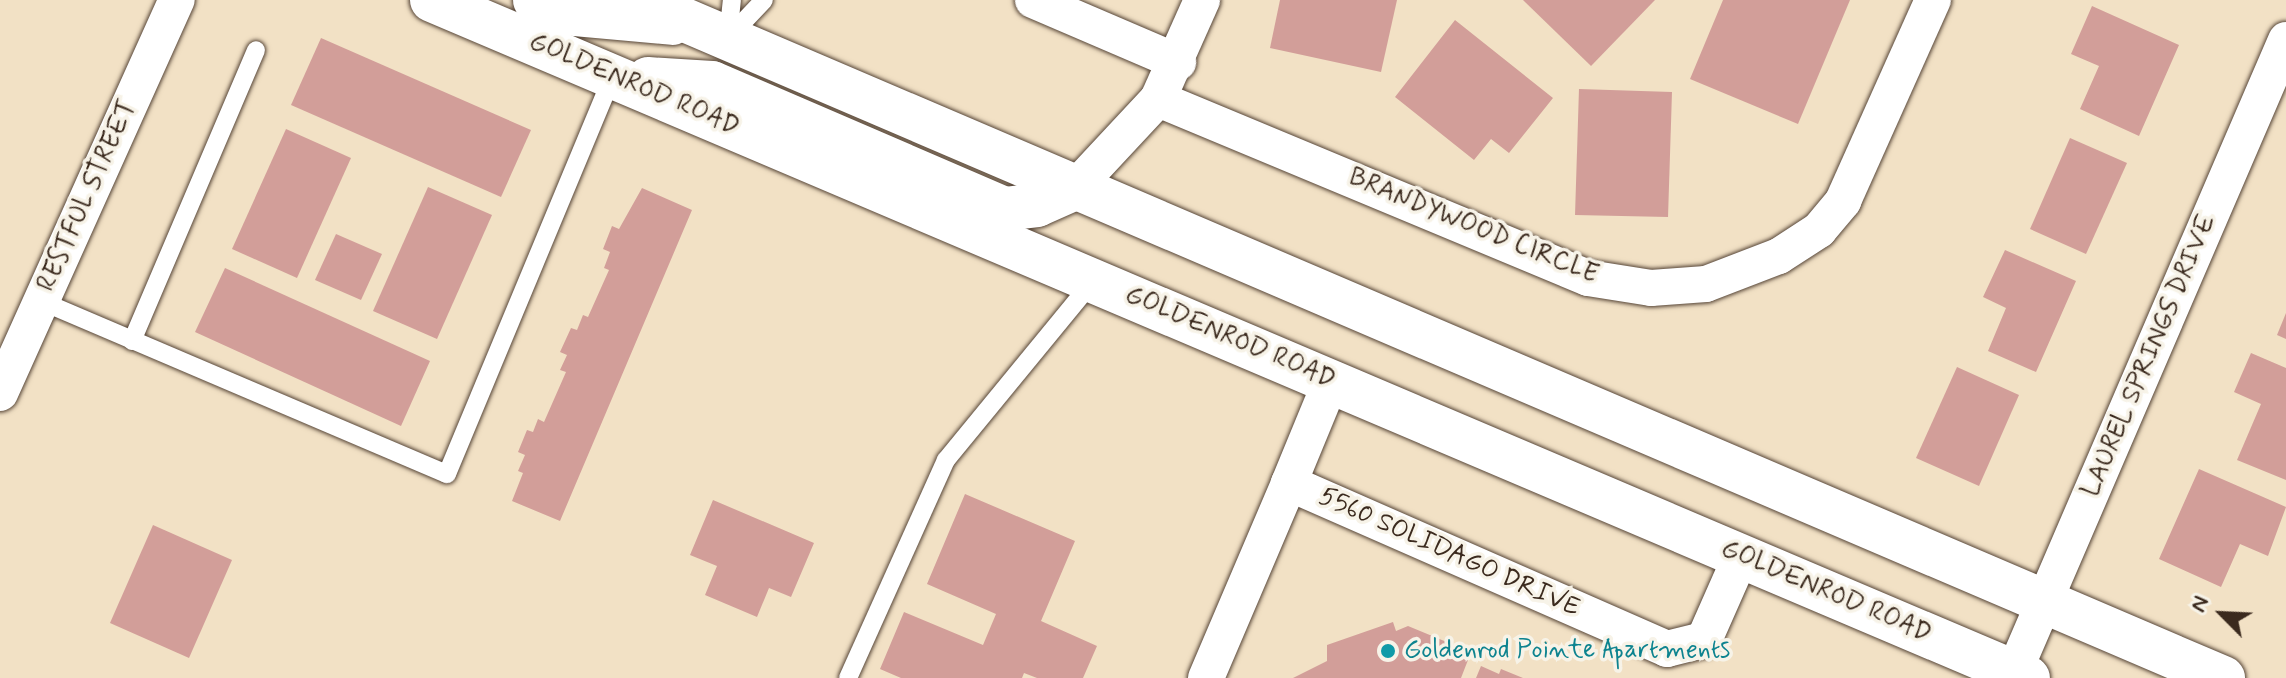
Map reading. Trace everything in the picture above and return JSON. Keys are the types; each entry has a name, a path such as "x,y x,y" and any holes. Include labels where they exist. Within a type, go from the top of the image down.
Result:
{"main road":[{"name":"GOLDENROD ROAD","path":"432,0 2021,675"},
{"path":"535,0 564,13 720,21"},
{"path":"638,0 720,21 1075,188 2223,678"},
{"path":"613,76 712,83 1005,209 1037,205 1075,188"}],"street":[{"name":"RESTFUL STREET","path":"0,393 177,0"},
{"path":"1033,0 1178,62"},
{"path":"1075,188 1158,99 1178,62 1202,0"},
{"name":"BRANDYWOOD CIRCLE","path":"1158,99 1588,278 1651,288 1706,284 1779,256 1819,230 1843,201 1933,0"},
{"name":"LAUREL SPRINGS DRIVE","path":"2021,675 2044,603 2286,40"},
{"name":"5560 SOLIDAGO DRIVE","path":"1206,678 1331,381"},
{"name":"5560 SOLIDAGO DRIVE","path":"1289,483 1667,649 1704,640 1741,556"}],"lane":[{"path":"720,21 764,0"},
{"path":"132,341 256,50"},
{"path":"41,301 447,474 613,76"},
{"path":"848,678 946,460 1094,280"}],"building":[{"path":"1280,0 1397,0 1381,72 1270,48"},
{"path":"1523,0 1655,0 1591,66"},
{"path":"1723,0 1850,0 1798,124 1690,79"},
{"path":"2092,6 2179,45 2139,136 2080,109 2099,66 2071,54"},
{"path":"1455,20 1553,98 1509,153 1491,139 1474,160 1395,97"},
{"path":"321,38 531,130 501,197 291,105"},
{"path":"1579,89 1672,92 1668,217 1575,215"},
{"path":"286,129 351,158 297,278 232,249"},
{"path":"2070,138 2127,163 2086,254 2030,229"},
{"path":"428,187 492,215 437,339 373,311"},
{"path":"642,188 692,210 560,521 512,501 523,473 518,471 525,455 518,452 527,430 533,432 538,419 544,422 566,372 560,370 567,355 560,352 571,328 577,330 583,315 588,317 609,270 604,268 610,252 603,249 612,226 619,229"},
{"path":"336,234 382,254 361,300 315,280"},
{"path":"2005,250 2076,281 2036,372 1988,351 2006,308 1983,297"},
{"path":"225,268 430,361 401,426 195,332"},
{"path":"2286,313 2286,339 2277,335"},
{"path":"2251,353 2286,368 2286,480 2237,460 2261,404 2234,392"},
{"path":"1957,367 2019,395 1979,486 1916,458"},
{"path":"2199,469 2286,507 2268,556 2240,544 2221,587 2159,559"},
{"path":"965,494 1075,541 1041,621 1097,646 1083,678 1037,678 1024,673 1022,678 901,678 880,669 904,612 983,645 996,614 927,584"},
{"path":"713,500 814,543 791,597 769,588 757,617 705,595 717,566 690,555"},
{"path":"153,525 232,560 189,658 110,623"},
{"name":"Goldenrod Pointe Apartments","path":"1393,622 1396,631 1408,626 1454,645 1450,653 1468,660 1461,678 1293,678 1327,661 1327,645"},
{"name":"Goldenrod Pointe Apartments","path":"1481,666 1499,674 1501,669 1523,678 1476,678"}],"place":[{"name":"Goldenrod Pointe Apartments","path":"1388,651"}]}
